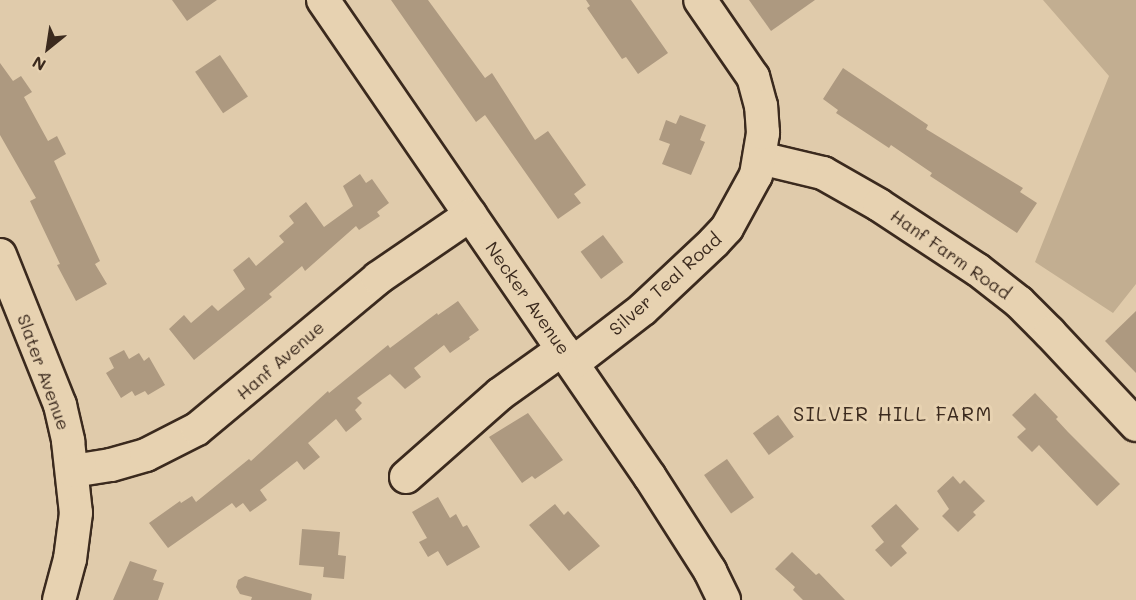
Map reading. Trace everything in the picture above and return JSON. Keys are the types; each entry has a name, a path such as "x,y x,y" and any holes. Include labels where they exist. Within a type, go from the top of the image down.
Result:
{"street":[{"name":"Necker Avenue","path":"323,0 568,356 682,527 724,600"},
{"name":"Silver Teal Road","path":"406,477 500,394 568,356 643,309 727,228 752,184 760,158 761,106 753,77 700,0"},
{"name":"Hanf Farm Road","path":"760,158 807,167 823,173 922,232 978,270 1019,302 1136,425"},
{"name":"Hanf Avenue","path":"73,471 111,465 146,455 197,429 378,278 470,215"},
{"name":"Slater Avenue","path":"2,267 60,405 73,471 76,513 70,559 59,600"}],"shaded area":[{"path":"1043,0 1136,0 1136,284 1113,313 1035,262 1109,76"}],"building":[{"path":"172,0 217,0 187,21"},
{"path":"391,0 428,0 485,78 492,73 535,140 548,131 586,185 574,194 581,203 558,219 485,115 476,122"},
{"path":"586,0 631,0 668,53 638,74 626,57 622,59 587,8 590,6"},
{"path":"749,0 815,0 771,31"},
{"path":"220,55 248,96 223,113 195,72"},
{"path":"0,63 13,81 21,76 32,92 24,97 48,141 57,136 66,154 54,161 100,261 95,264 107,284 76,301 57,265 60,264 30,201 36,198 0,135"},
{"path":"843,68 928,125 926,129 1023,188 1020,192 1037,203 1017,233 930,176 932,173 891,145 889,148 836,113 838,110 823,99"},
{"path":"680,115 706,125 700,140 705,142 691,175 662,164 670,144 659,140 666,120 676,124"},
{"path":"360,174 366,183 372,179 389,203 377,212 380,216 359,230 356,226 305,271 302,266 269,294 272,297 194,360 169,329 184,315 191,323 212,305 218,311 245,289 233,270 249,257 256,266 284,242 279,236 294,223 289,216 306,202 324,227 353,206 343,186"},
{"path":"603,235 623,262 601,279 581,252"},
{"path":"458,301 479,330 469,337 470,339 450,353 444,345 414,368 421,377 405,389 390,374 357,398 362,403 355,410 362,419 346,432 336,419 308,443 320,457 304,470 297,461 260,490 267,500 250,512 243,503 236,508 232,503 168,548 149,523 180,501 181,503 192,496 196,502 249,459 251,461 328,391 329,393 388,345 390,348 437,313 438,315"},
{"path":"1136,311 1136,373 1105,341"},
{"path":"124,350 129,359 139,353 144,361 149,357 165,385 148,395 145,391 135,396 132,391 121,398 106,373 114,368 109,358"},
{"path":"1035,393 1058,417 1056,419 1068,432 1120,484 1097,506 1039,445 1032,452 1017,437 1026,429 1012,415"},
{"path":"528,413 563,460 535,479 532,476 522,483 489,437"},
{"path":"778,415 794,437 769,455 753,433"},
{"path":"727,459 754,498 731,514 704,475"},
{"path":"953,476 960,484 964,480 985,501 973,512 976,515 958,532 942,516 949,509 937,491"},
{"path":"438,497 450,518 456,514 463,527 467,525 480,547 447,566 438,551 428,557 419,542 427,538 412,512"},
{"path":"555,504 564,515 568,511 600,546 569,571 529,525"},
{"path":"896,504 919,529 901,546 907,553 891,567 875,550 884,542 871,526"},
{"path":"302,529 340,532 338,555 346,556 344,579 323,577 324,567 299,565"},
{"path":"792,552 816,575 819,573 845,600 803,600 793,590 795,587 775,569"},
{"path":"130,561 157,570 153,580 164,583 158,600 113,600"},
{"path":"245,576 312,594 311,600 251,600 252,597 240,594 236,587 238,580"}],"district":[{"name":"SILVER HILL FARM","path":"893,413"}]}
